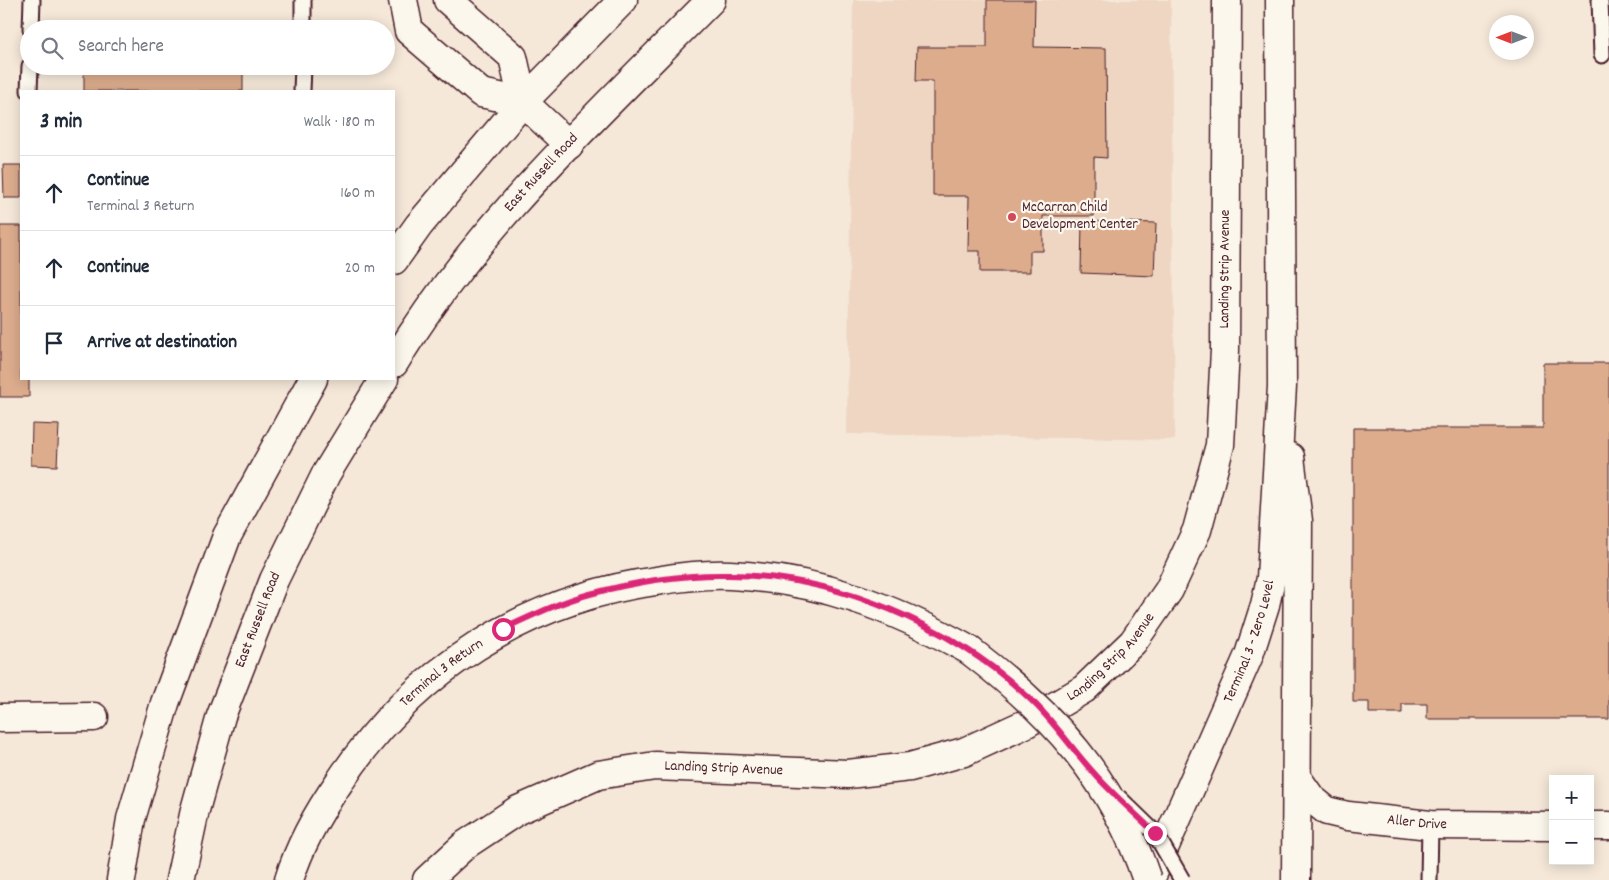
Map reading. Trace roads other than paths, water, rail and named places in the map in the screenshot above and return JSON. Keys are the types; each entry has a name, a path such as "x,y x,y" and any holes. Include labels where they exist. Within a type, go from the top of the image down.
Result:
{"main road":[{"path":"403,0 409,31 481,93 523,102 569,144"},
{"path":"448,0 514,57 523,102"},
{"path":"395,259 420,225 523,102 623,0"},
{"name":"East Russell Road","path":"395,362 477,247 521,195 711,0"},
{"name":"Landing Strip Avenue","path":"428,880 465,845 518,810 598,775 655,766 848,774 910,766 964,752 1025,724 1084,689 1133,642 1169,590 1197,530 1220,445 1225,319 1227,0"},
{"path":"1280,0 1282,386 1298,520 1296,880"},
{"path":"121,880 131,819 165,703 227,536 312,380"},
{"name":"East Russell Road","path":"180,880 195,810 221,716 274,580 326,474 383,380"},
{"name":"Terminal 3 - Zero Level","path":"1148,880 1233,693 1256,637 1265,605 1274,559 1282,386"},
{"name":"Terminal 3 Return","path":"289,880 307,836 330,795 358,753 390,716 462,655 503,629 589,594 636,583 681,577 729,575 822,587 869,602 915,620 969,650 1029,698 1063,733 1093,772 1118,812 1138,852 1148,880"},
{"path":"0,718 94,718"},
{"name":"Aller Drive","path":"1297,778 1311,798 1327,811 1430,825 1549,826"},
{"path":"1139,880 1173,826"},
{"path":"1594,826 1609,826"}],"lane":[{"path":"31,20 32,0"},
{"path":"303,0 303,20"},
{"path":"1600,0 1602,55"},
{"path":"29,90 30,75"},
{"path":"302,90 303,75"},
{"path":"1093,772 1155,833 1182,880"},
{"path":"1429,880 1430,825"}],"place":[{"name":"McCarran Child Development Center","path":"1012,217"}]}
